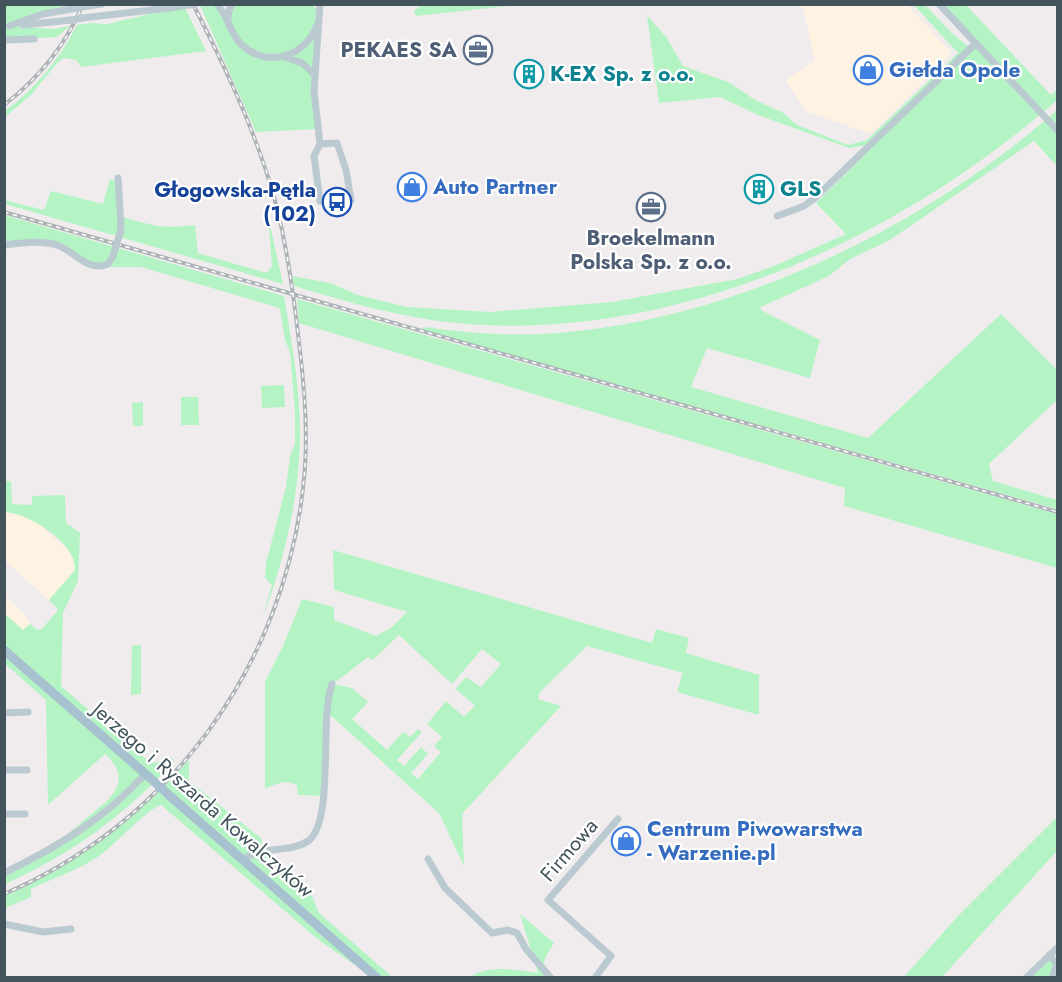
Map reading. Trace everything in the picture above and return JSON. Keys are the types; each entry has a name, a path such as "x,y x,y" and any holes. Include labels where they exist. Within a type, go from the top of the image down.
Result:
{"main road":[{"name":"Jerzego i Ryszarda Kowalczyków","path":"4,651 377,978"}],"street":[{"path":"7,26 44,14 102,4"},
{"path":"7,26 195,4"},
{"path":"217,4 229,21 235,36 247,49 262,56 281,57 302,63 315,75"},
{"path":"229,21 229,10 232,4"},
{"path":"939,4 1058,131"},
{"path":"281,57 295,53 307,43 316,29 320,8"},
{"path":"320,8 315,75 315,100 320,144 315,156 320,201 351,200 346,170 337,143 320,144"},
{"path":"4,40 34,39"},
{"path":"777,216 804,206 815,198 975,44"},
{"path":"4,245 49,243 66,249 86,263 99,267 108,264 113,256 122,225 118,178"},
{"path":"243,860 249,855 297,846 310,840 318,830 323,813 326,712 332,684"},
{"path":"4,712 28,712"},
{"path":"4,770 27,770"},
{"path":"4,873 50,849 86,826 119,801 147,775"},
{"path":"4,814 26,814"},
{"name":"Firmowa","path":"595,978 611,957 548,900 618,819"},
{"path":"428,859 445,888 492,933 508,930 517,933 526,949 551,978"},
{"path":"4,924 43,932 71,929"},
{"path":"1026,978 1058,947"},
{"path":"1049,955 1057,964 1052,978"}],"shaded area":[{"name":"Giełda Opole","path":"802,5 907,5 952,53 871,134 805,111 786,80 815,60"},
{"path":"5,512 19,515 39,524 72,554 75,570 49,600 5,561"},
{"path":"5,596 25,615 30,624 24,631 5,614"}],"green space":[{"path":"4,5 69,5 48,10 12,26 52,29 70,26 57,37 5,40"},
{"path":"200,5 217,5 228,20 233,6 239,5 312,5 320,12 315,75 318,129 256,132"},
{"path":"421,5 516,5 416,16 414,11"},
{"path":"914,5 925,5 970,48 975,44 939,5 966,5 1051,95 1057,90 1057,100 995,150 927,196 854,237 778,271 700,298 619,317 538,325 436,321 395,313 294,286 292,276 330,283 358,295 407,307 490,312 612,302 737,279 774,266 846,234 816,203 877,143 849,148 758,115 720,97 659,103 647,15 667,38 683,66 728,82 757,101 782,112 797,125 848,145 867,140 958,53"},
{"path":"184,6 206,51 81,67 76,60 64,58 58,62 31,95 5,117 5,111 27,93 55,61 77,25 107,24"},
{"path":"1057,110 1057,166 1034,141 890,240 850,259 829,276 761,307 761,310 820,340 810,378 707,348 691,387 868,438 1001,314 1057,370 1058,399 989,464 993,481 1057,500 1057,509 422,330 423,327 482,333 541,334 610,327 680,312 749,291 817,264 882,231 945,194 1003,154"},
{"path":"110,179 118,181 120,216 157,226 195,225 198,253 263,272 268,272 272,266 268,216 283,284 5,204 4,200 44,210 51,191 103,204"},
{"path":"4,215 284,296 297,387 300,424 299,464 289,531 263,617 272,585 265,578 266,563 286,487 290,456 295,444 290,352 285,340 280,309 141,267 99,267 57,245 5,245"},
{"path":"297,299 1057,514 1057,568 844,506 845,488 299,323"},
{"path":"284,385 285,407 262,408 261,386"},
{"path":"181,397 198,397 199,425 181,425"},
{"path":"143,402 143,426 133,426 132,403"},
{"path":"5,481 11,481 12,504 32,505 32,496 65,495 66,523 80,533 78,581 63,613 61,686 147,760 154,763 172,758 174,761 156,781 96,832 52,860 5,884 5,873 50,849 108,800 117,788 118,776 117,770 105,754 48,805 46,700 5,664 5,614 23,630 30,624 41,630 58,610 49,600 75,570 74,560 60,540 49,531 26,518 5,512"},
{"path":"333,550 652,643 656,629 689,638 686,653 759,675 759,715 677,692 683,673 587,646 540,692 538,699 561,706 462,814 464,866 439,813 327,712 324,796 298,795 297,785 288,782 265,789 265,682 302,599 334,607 334,620 376,636 391,628 407,612 334,590","holes":["399,635 452,684 482,649 501,664 481,687 466,677 455,689 475,705 464,717 446,701 427,724 442,737 434,746 441,752 418,779 411,773 428,754 421,747 404,766 397,760 422,732 418,729 410,737 403,732 387,750 352,719 368,702 352,688 333,684 368,657 373,660"]},
{"path":"141,645 141,694 131,695 132,646"},
{"path":"189,760 189,781 262,839 262,853 312,896 319,913 392,977 372,977 320,941 161,805 148,813 99,856 31,889 31,897 5,908 5,896 57,870 104,838 148,802"},
{"path":"1057,817 1057,851 942,977 904,977 957,917"},
{"path":"520,914 554,943 544,963 546,977 469,978 493,969 538,973"},
{"path":"1049,955 1057,964 1052,977 1026,978"}],"railway":[{"path":"4,105 29,84 50,60 60,47 83,4"},
{"path":"4,894 64,863 118,826 166,781 208,731 243,676 271,617 291,554 303,488 306,424 299,338 286,248 274,197 253,135 225,69 193,4"},
{"path":"4,212 1058,512"}],"place":[{"name":"PEKAES SA","path":"478,50"},
{"name":"Giełda Opole","path":"868,70"},
{"name":"K-EX Sp. z o.o.","path":"529,74"},
{"name":"Auto Partner","path":"412,187"},
{"name":"GLS","path":"759,189"},
{"name":"Głogowska-Pętla (102)","path":"337,202"},
{"name":"Broekelmann Polska Sp. z o.o.","path":"651,207"},
{"name":"Centrum Piwowarstwa - Warzenie.pl","path":"626,841"}]}
